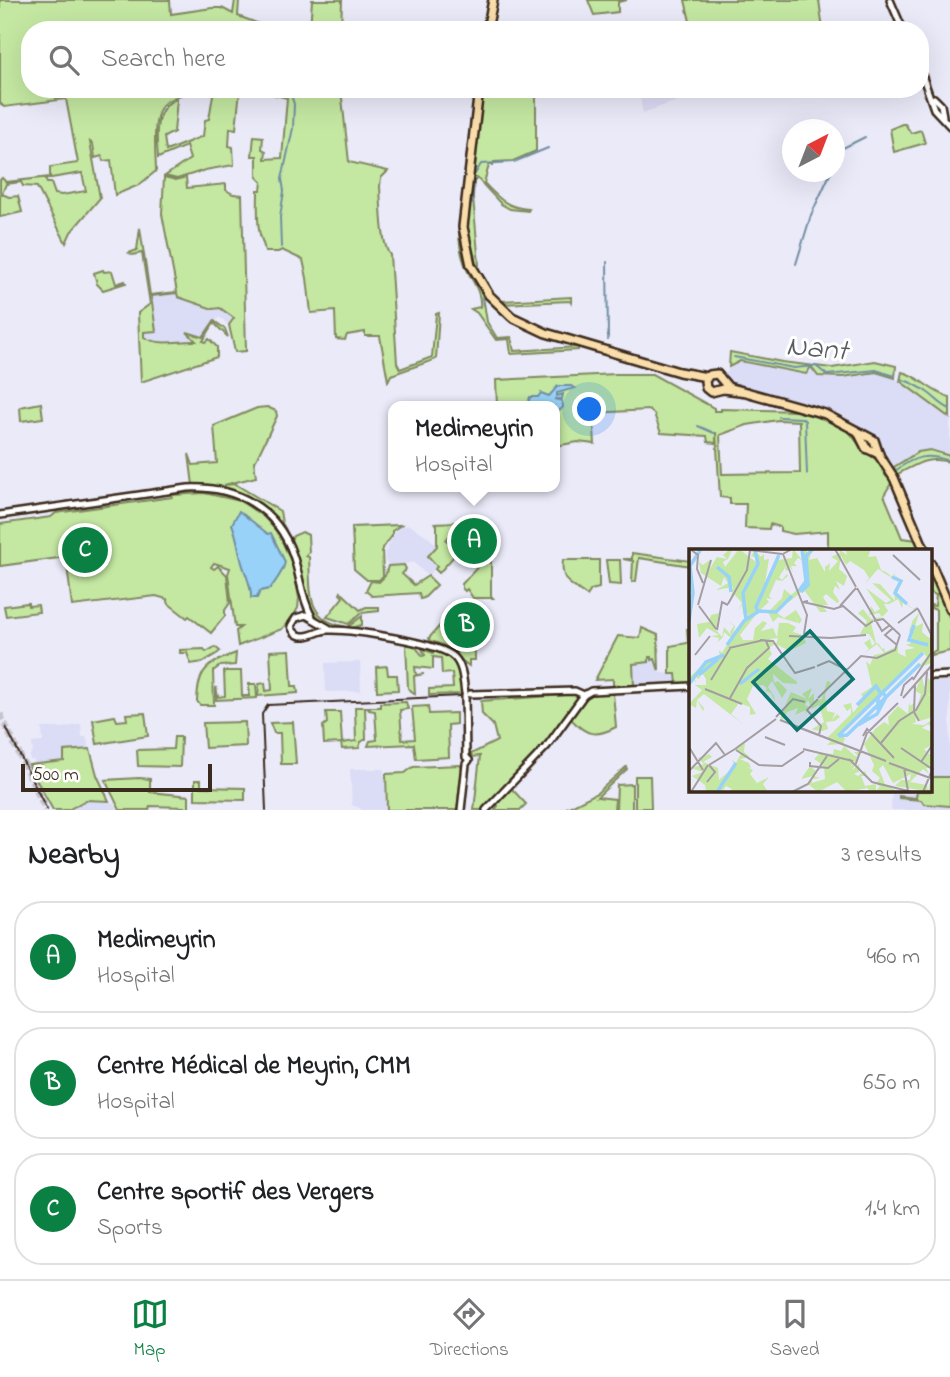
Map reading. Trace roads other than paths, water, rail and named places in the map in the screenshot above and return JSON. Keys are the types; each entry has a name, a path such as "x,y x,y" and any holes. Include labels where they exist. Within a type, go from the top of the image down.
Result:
{"main road":[{"path":"489,21 493,0"},
{"path":"890,1 899,21"},
{"path":"929,91 950,125"},
{"path":"478,98 463,227 469,259 483,288 506,312 533,328 706,380 717,374 722,386"},
{"path":"706,380 711,392 722,386 817,411 859,433 867,441 866,447 873,448 894,478 924,549"},
{"path":"0,515 169,492 204,491 226,494 253,506 275,523 290,547 303,596 318,625 314,632"},
{"path":"932,566 950,609"},
{"path":"303,596 300,610 291,626 296,634 305,636 331,630 425,643 444,649 456,658 467,694 466,761 461,810"},
{"path":"296,618 303,615 314,618 331,630"},
{"path":"932,676 950,675"},
{"path":"486,810 547,746 584,695 591,691 689,686"},
{"path":"467,694 578,691 584,695"}],"water":[{"path":"558,386 575,388 557,393 557,396 563,394 562,399 554,399 562,401 563,407 560,410 560,401 529,401 530,397 538,397 541,393 549,396"},
{"path":"239,511 268,534 271,533 285,562 270,589 260,591 257,598 251,598 232,524"}],"waterway":[{"path":"281,247 280,217 284,191 282,179 293,128 292,98"},
{"path":"845,147 865,137"},
{"path":"475,174 481,164 514,162 548,148"},
{"path":"472,204 474,177"},
{"path":"796,264 811,215 826,182"},
{"path":"607,262 608,337"},
{"path":"482,296 483,305"},
{"name":"Nant","path":"734,357 794,368 816,366 827,375 876,370 895,376"},
{"name":"Nant","path":"901,379 921,388 950,409"},
{"path":"779,417 802,418 805,421 807,474"},
{"path":"698,426 714,433"},
{"name":"Nant","path":"895,471 921,457 950,461"}],"tunnel":[{"path":"0,714 46,810"}],"tram line":[{"path":"266,810 262,714 268,705 461,696"},
{"path":"6,727 47,810"}],"place":[{"name":"Medimeyrin","path":"474,541"},
{"name":"Centre sportif des Vergers","path":"85,550"},
{"name":"Centre Médical de Meyrin, CMM","path":"467,625"}]}
